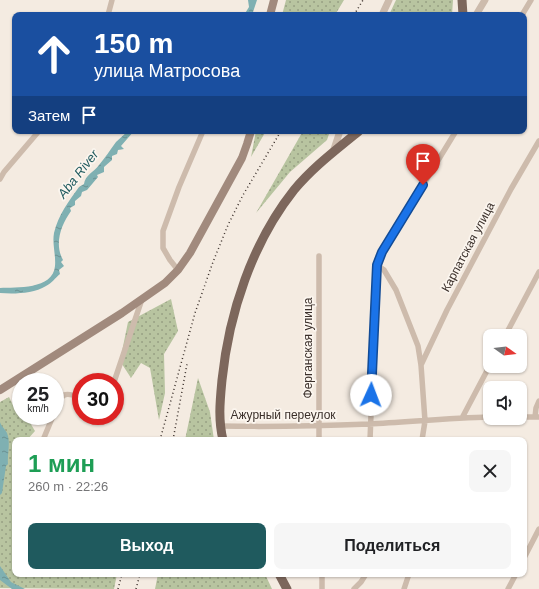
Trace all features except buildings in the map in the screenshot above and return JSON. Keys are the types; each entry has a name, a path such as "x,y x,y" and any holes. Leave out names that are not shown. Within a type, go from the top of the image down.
{"main road":[{"path":"271,12 274,0"},
{"path":"462,0 463,12"},
{"path":"1,390 142,299 166,282 178,270 190,253 242,158 250,134"},
{"path":"222,437 219,409 227,340 249,267 274,218 295,189 320,163 355,134"},
{"path":"281,577 287,589"}],"street":[{"path":"109,12 112,0"},
{"path":"383,12 389,0"},
{"path":"478,12 485,0"},
{"path":"524,12 531,0"},
{"path":"0,179 4,172 36,134"},
{"path":"178,270 170,260 164,248 163,231 179,187 202,134"},
{"path":"333,152 339,134"},
{"path":"370,437 377,265 382,252 454,134"},
{"name":"Карпатская улица","path":"421,365 447,310 511,189 539,141"},
{"name":"Ферганская улица","path":"319,256 319,437"},
{"name":"Карпатская улица","path":"377,265 384,270 396,290 418,346 421,365 425,421 422,437"},
{"path":"509,329 539,272"},
{"path":"117,373 142,299"},
{"path":"462,418 486,373"},
{"path":"537,417 536,408 539,401"},
{"name":"Ажурный переулок","path":"220,426 319,426 483,417"},
{"path":"44,437 49,425"},
{"path":"527,552 539,529"},
{"path":"322,577 322,589"},
{"path":"354,589 364,577"},
{"path":"404,589 409,577"},
{"path":"508,589 514,577"}],"green space":[{"path":"286,0 344,0 337,12 283,12"},
{"path":"396,0 453,0 452,12 390,12"},
{"path":"255,134 264,134 251,157"},
{"path":"301,134 329,134 327,140 290,172 256,213"},
{"path":"171,299 178,331 164,354 165,393 159,420 150,368 141,363 131,378 120,361 128,322"},
{"path":"198,378 210,412 214,437 186,437"},
{"path":"9,397 12,403 12,425 31,425 35,431 30,437 12,437 12,577 116,577 114,589 0,588 0,402"},
{"path":"157,577 266,577 272,589 155,589"}],"water":[{"path":"248,0 257,0 253,12 246,12 249,7"},
{"path":"125,134 131,134 121,146 124,149 118,150 117,154 112,156 112,160 104,167 104,172 97,175 98,177 87,190 82,192 81,196 75,201 75,205 70,208 71,211 64,222 59,241 60,254 63,260 61,262 64,266 59,270 60,274 48,285 35,291 0,293 0,288 33,286 48,279 53,274 55,266 53,241 54,233 61,214 79,187 84,184 88,176 103,160 116,142"},
{"path":"0,422 7,433 9,445 8,464 6,466 2,493 0,495"},
{"path":"0,566 11,582 25,589 12,589 0,580"}],"railway":[{"path":"356,12 363,0"},
{"path":"161,437 195,313 213,262 228,225 243,195 279,134"},
{"path":"174,437 187,364"},
{"path":"118,589 121,577"},
{"path":"136,589 139,577"}],"route":[{"path":"371,395 377,265 382,252 423,185"}],"water label":[{"name":"Aba River","path":"78,174"}]}
